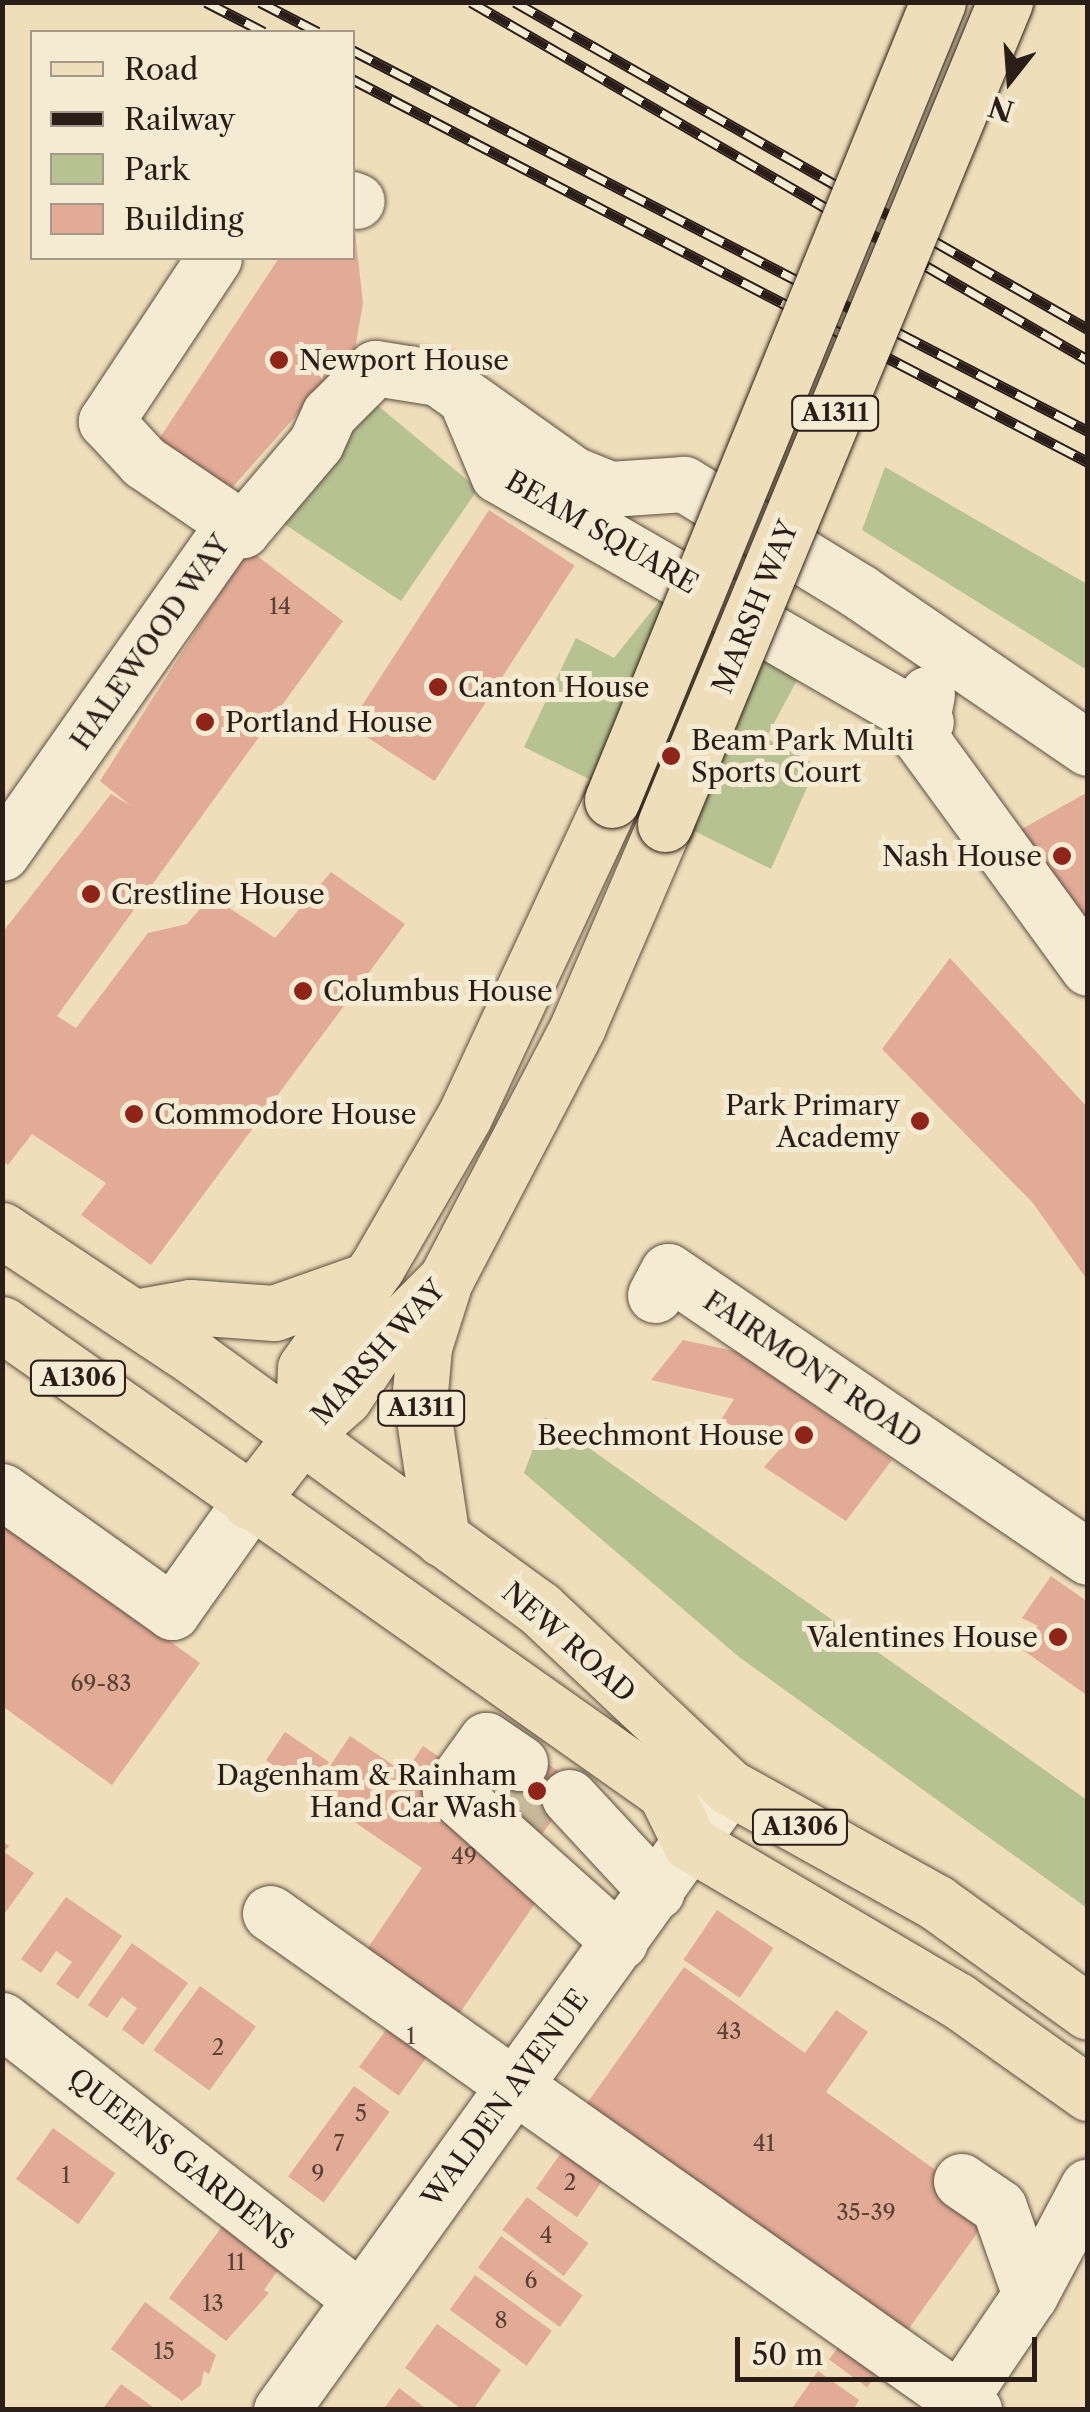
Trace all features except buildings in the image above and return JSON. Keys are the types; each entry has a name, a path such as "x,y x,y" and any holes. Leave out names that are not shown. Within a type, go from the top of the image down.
{"main road":[{"name":"MARSH WAY","path":"302,1435 305,1368 367,1280 464,1117 612,800 938,2"},
{"name":"MARSH WAY","path":"250,1502 302,1435 344,1398 378,1348 446,1279 578,1026 666,824 1005,2"},
{"name":"NEW ROAD","path":"2,1230 302,1435 539,1608 729,1787 937,1904 1088,2012"},
{"name":"A1311","path":"442,1539 420,1392 424,1347 446,1279"},
{"path":"134,1317 190,1307 274,1313 367,1280"},
{"name":"A1306","path":"2,1324 664,1792 690,1843 958,2000 1088,2092"}],"street":[{"path":"213,260 106,421 144,462 234,524"},
{"name":"HALEWOOD WAY","path":"2,853 234,524 242,530 316,443 329,414 375,368 438,378 468,404 573,474 610,489 684,484 1088,748"},
{"name":"BEAM SQUARE","path":"468,404 498,474 926,722"},
{"path":"919,637 926,722 919,736 1088,968"},
{"name":"FAIRMONT ROAD","path":"661,1283 949,1477 1088,1557"},
{"path":"2,1491 172,1612 250,1502"},
{"path":"498,1770 450,1790 639,1917"},
{"name":"WALDEN AVENUE","path":"281,2410 729,1787"},
{"path":"561,1809 639,1917"},
{"path":"270,1913 962,2406 1030,2295 1088,2186"},
{"name":"QUEENS GARDENS","path":"2,2020 360,2298"},
{"path":"961,2181 999,2207 1030,2295"}],"green space":[{"path":"364,394 478,489 401,601 272,516"},
{"path":"885,467 1087,584 1087,670 862,530"},
{"name":"Beam Park Multi Sports Court","path":"661,599 803,669 766,738 817,765 771,869 524,747 576,638 614,658"},
{"path":"545,1417 1087,1800 1087,1908 739,1657 524,1473"}],"tunnel":[{"path":"504,1786 553,1820"}],"railway":[{"path":"206,2 260,30"},
{"path":"260,2 314,30"},
{"path":"471,2 1088,360"},
{"path":"515,2 1088,329"},
{"path":"355,52 1088,431"},
{"path":"355,81 1088,462"}],"place":[{"name":"Newport House","path":"279,360"},
{"name":"Canton House","path":"438,687"},
{"name":"Portland House","path":"205,722"},
{"name":"Beam Park Multi Sports Court","path":"671,756"},
{"name":"Nash House","path":"1062,856"},
{"name":"Crestline House","path":"91,894"},
{"name":"Columbus House","path":"303,991"},
{"name":"Commodore House","path":"134,1114"},
{"name":"Park Primary Academy","path":"920,1121"},
{"name":"Beechmont House","path":"804,1435"},
{"name":"Valentines House","path":"1058,1637"},
{"name":"Dagenham & Rainham Hand Car Wash","path":"537,1791"}]}
